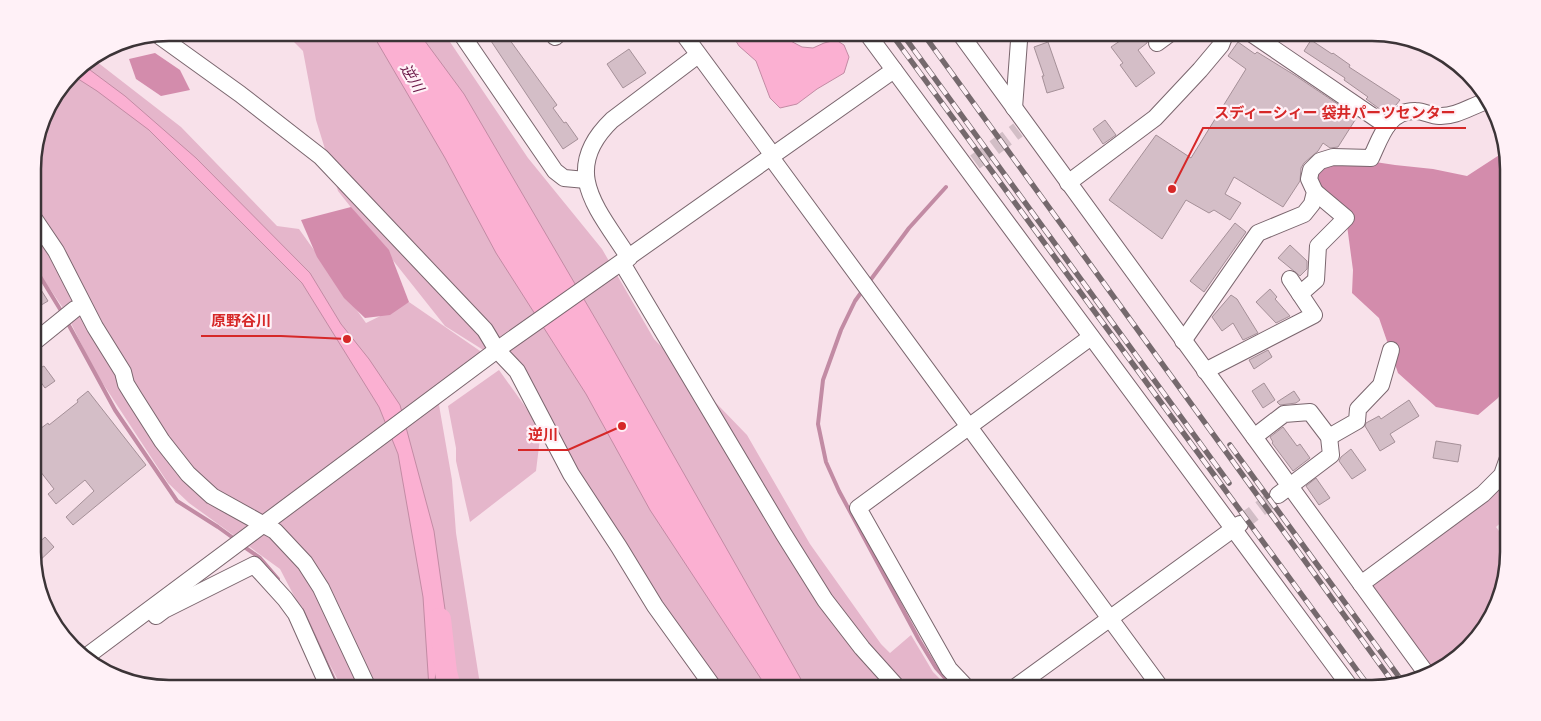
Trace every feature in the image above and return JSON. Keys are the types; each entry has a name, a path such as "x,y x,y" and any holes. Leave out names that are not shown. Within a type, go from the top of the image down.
{"street":[{"path":"873,41 971,165 1091,337 1237,526 1345,679"},
{"path":"966,41 1014,108 1022,128 1068,183 1254,437 1284,491 1361,584 1423,669"},
{"path":"1014,108 1018,41"},
{"path":"1068,183 1155,118 1222,41"},
{"path":"1262,41 1387,126"},
{"path":"168,42 240,94 321,157 485,330 496,351 516,371 572,474 655,606 708,680"},
{"path":"467,42 556,172 564,178 586,180"},
{"path":"689,42 1154,679"},
{"path":"698,55 601,130 591,145 586,162 586,180 591,198 622,262 783,533 825,600 862,648 890,679"},
{"path":"91,653 496,351 771,155 894,70"},
{"path":"1300,294 1316,280 1318,246 1346,218 1315,192 1309,179 1312,170 1320,161 1333,157 1371,158 1389,121 1400,114 1416,111 1438,116 1452,115 1481,103"},
{"path":"1184,341 1258,233 1304,214 1312,204 1315,192"},
{"path":"42,230 56,251 95,327 123,372 126,384 162,441 188,474 212,496 276,532 305,563 321,588 364,680"},
{"path":"56,251 57,265 74,309 102,351 123,372"},
{"path":"1206,371 1314,315 1290,279"},
{"path":"42,336 74,309"},
{"path":"959,679 949,669 858,508 1091,337"},
{"path":"1329,437 1357,420 1358,409 1380,385 1391,350"},
{"path":"1254,437 1284,414 1310,412 1329,437 1331,455 1284,491"},
{"path":"1361,584 1483,494 1500,477"},
{"path":"1026,679 1237,526"},
{"path":"149,610 154,618 164,610 254,565 296,614 325,680"}],"shaded area":[{"path":"294,42 450,42 528,158 602,249 654,339 747,435 810,544 881,644 890,653 911,635 933,672 940,679 697,680 678,653 596,521 517,371 445,326 338,191 316,120 303,51"},
{"path":"155,53 180,70 190,90 161,96 136,79 129,59"},
{"path":"98,63 181,127 277,226 299,229 366,323 409,302 483,353 439,405 452,480 456,533 480,680 338,680 280,569 189,503 168,483 94,370 65,311 42,277 42,152 51,120 58,105 79,79"},
{"path":"1499,155 1500,395 1478,415 1436,407 1398,373 1379,318 1352,293 1353,270 1346,218 1313,187 1316,165 1342,157 1433,169 1467,176"},
{"path":"351,207 389,250 409,302 390,315 365,318 344,298 317,257 301,220"},
{"path":"499,370 534,419 540,438 536,471 470,522 456,461 456,448 448,406"},
{"path":"1500,466 1500,523 1496,527 1500,532 1500,552 1497,577 1490,601 1483,616 1468,636 1443,658 1423,669 1364,582 1483,494"}],"water":[{"path":"792,41 802,47 813,48 824,43 838,41 844,45 849,57 844,73 817,89 797,104 780,108 770,98 756,61 736,42"},
{"path":"377,42 425,42 464,94 609,342 801,679 761,680 650,510 586,394 496,253 445,158"},
{"path":"89,69 125,96 196,158 310,273 341,324 369,359 400,405 434,531 451,652 457,680 444,680 446,648 438,652 435,680 428,680 423,597 398,454 379,407 302,283 149,130 79,79"}],"building":[{"path":"1119,41 1147,41 1138,50 1155,73 1136,87 1120,65 1123,63 1111,47"},
{"path":"1310,41 1313,41 1333,53 1350,65 1349,67 1400,100 1385,113 1366,99 1368,97 1344,80 1345,78 1304,51"},
{"path":"491,42 511,42 557,105 553,108 578,139 563,149"},
{"path":"1048,42 1064,88 1047,93 1042,76 1044,76 1034,47"},
{"path":"1238,42 1255,54 1257,52 1296,76 1357,117 1338,147 1330,148 1323,143 1318,151 1304,163 1301,168 1300,181 1283,207 1234,177 1225,194 1241,203 1230,220 1214,210 1209,213 1186,200 1162,239 1109,200 1156,135 1191,158 1246,69 1228,56"},
{"path":"629,49 646,73 623,88 607,64"},
{"path":"1105,120 1116,135 1103,144 1093,129"},
{"path":"1235,223 1246,232 1204,292 1190,281"},
{"path":"1290,245 1307,261 1307,269 1300,276 1278,258"},
{"path":"1270,289 1277,297 1275,299 1290,316 1276,323 1256,302"},
{"path":"42,291 48,301 42,305"},
{"path":"1231,295 1237,299 1258,333 1243,340 1233,323 1222,331 1212,317"},
{"path":"1268,350 1272,357 1254,369 1249,360"},
{"path":"41,366 44,366 55,381 45,388 41,383"},
{"path":"1264,383 1275,400 1263,408 1252,391"},
{"path":"88,391 146,465 73,525 66,517 94,491 85,480 56,504 48,494 54,489 41,473 41,428 48,423 49,425 78,402 77,400"},
{"path":"1294,391 1300,400 1296,403 1280,405 1277,402"},
{"path":"1409,400 1419,416 1390,434 1395,442 1380,451 1365,426 1366,423 1379,416 1381,419"},
{"path":"1283,427 1297,446 1300,444 1310,458 1293,471 1272,443 1270,437"},
{"path":"1436,441 1461,445 1458,462 1433,458"},
{"path":"1351,449 1366,470 1352,479 1339,461"},
{"path":"1316,478 1330,498 1319,505 1306,486"},
{"path":"45,537 54,547 41,559 41,552 41,541"}],"waterway":[{"path":"869,282 909,228 946,187"},
{"path":"42,279 63,314"},
{"path":"863,290 855,301 841,330 823,380 818,424 826,462 839,491 919,640 936,668 946,679"},
{"path":"66,320 115,410 177,501 236,540"},
{"path":"243,546 260,558 278,579"},
{"path":"302,610 334,680"},
{"path":"440,619 448,680"}],"tunnel":[{"path":"975,162 1018,130"},
{"path":"1241,523 1278,495"}],"railway":[{"path":"897,41 1363,679"},
{"path":"908,41 1229,483"},
{"path":"929,41 1390,678"},
{"path":"1230,445 1399,677"}],"place":[{"name":"スディーシィー 袋井パーツセンター","path":"1172,189"},
{"name":"原野谷川","path":"347,339"},
{"name":"逆川","path":"622,426"}]}
